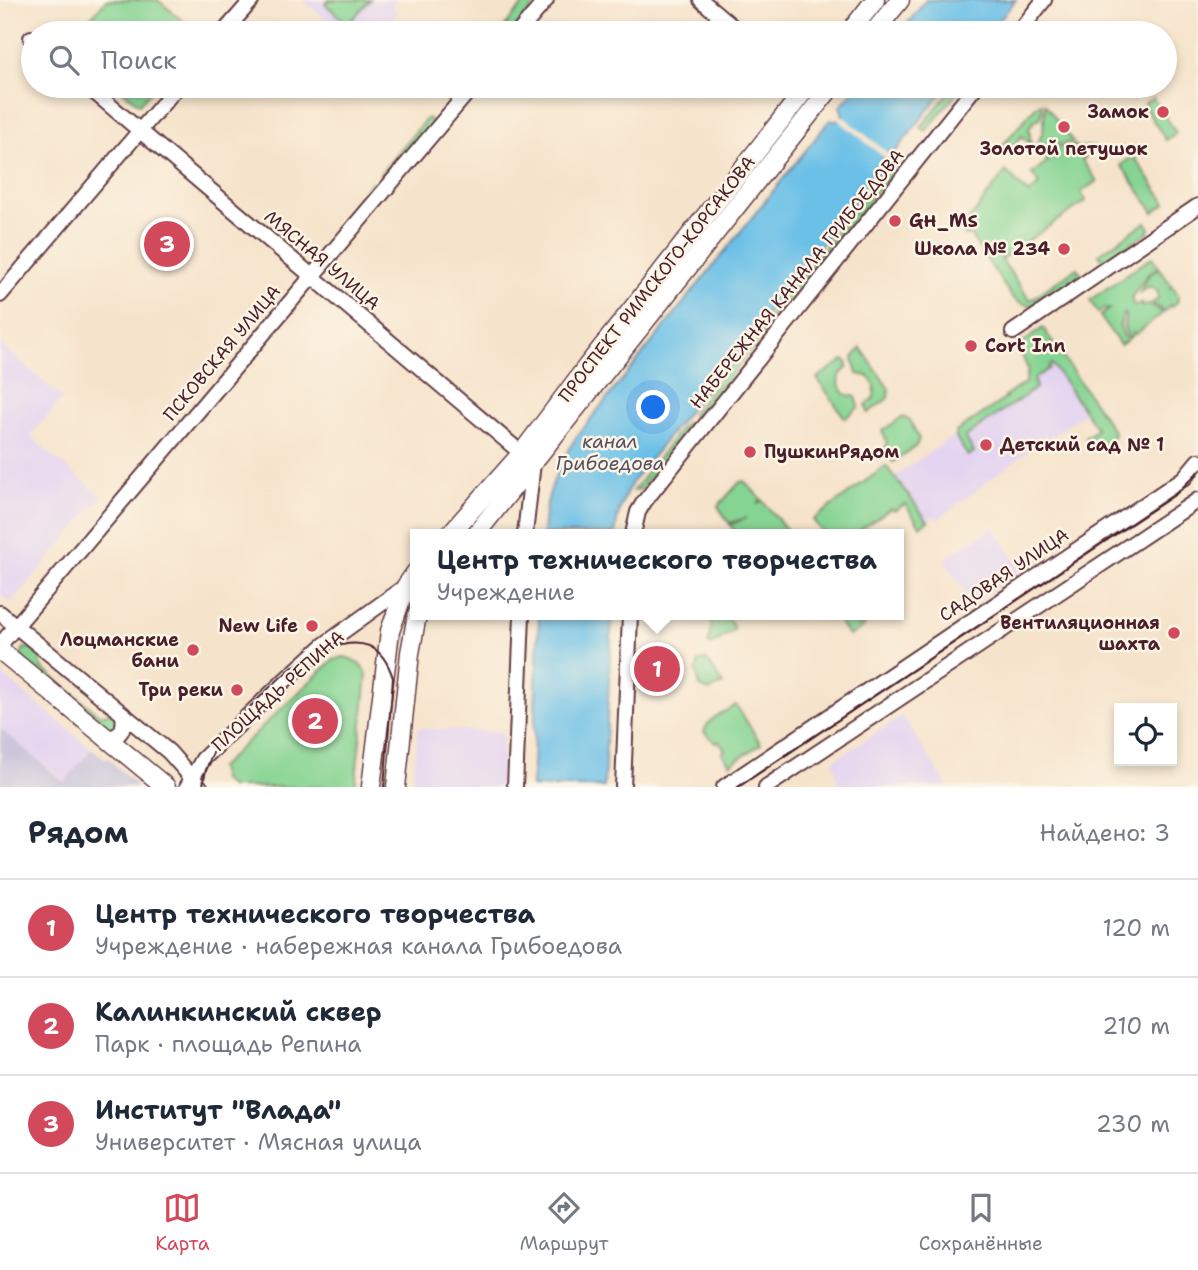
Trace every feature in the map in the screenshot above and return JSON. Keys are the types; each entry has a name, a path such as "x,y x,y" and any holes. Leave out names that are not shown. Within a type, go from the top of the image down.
{"main road":[{"path":"858,21 875,0"},
{"path":"883,21 900,0"},
{"name":"ПРОСПЕКТ РИМСКОГО-КОРСАКОВА","path":"479,529 587,365 796,98"},
{"name":"ПРОСПЕКТ РИМСКОГО-КОРСАКОВА","path":"455,529 527,458 822,98"},
{"name":"ПЛОЩАДЬ РЕПИНА","path":"371,787 390,631 410,588"},
{"path":"396,787 416,620"},
{"path":"0,650 166,787"}],"street":[{"path":"234,21 252,0"},
{"path":"528,21 546,0"},
{"path":"701,0 726,21"},
{"path":"1027,21 1044,0"},
{"name":"МЯСНАЯ УЛИЦА","path":"101,98 527,458"},
{"path":"0,295 168,98"},
{"name":"ПСКОВСКАЯ УЛИЦА","path":"0,645 463,98"},
{"path":"817,98 820,101"},
{"name":"НАБЕРЕЖНАЯ КАНАЛА ГРИБОЕДОВА","path":"634,529 638,512 644,502 966,98"},
{"path":"1013,332 1198,206"},
{"path":"525,529 527,458"},
{"name":"САДОВАЯ УЛИЦА","path":"723,787 1184,478 1198,461"},
{"path":"766,787 1198,500"},
{"name":"ПЛОЩАДЬ РЕПИНА","path":"193,784 203,759 284,681 324,645 410,585"},
{"path":"0,612 169,752 193,784"},
{"path":"515,787 522,620"},
{"path":"623,787 630,620"},
{"path":"107,737 113,738 124,728 123,715"}],"shaded area":[{"path":"302,0 397,0 391,6 398,12 390,21 328,21"},
{"path":"0,344 63,398 30,436 102,497 11,603 0,594"},
{"name":"Детский сад № 1","path":"1052,364 1086,412 1048,439 1045,435 1031,446 1032,448 937,520 934,516 920,526 889,480 1011,397 1010,395"},
{"path":"993,527 1022,570 973,603 944,559"},
{"path":"0,673 92,749 65,782 0,728"},
{"path":"902,716 948,787 839,787 833,761"},
{"path":"0,728 64,782 92,749 108,758 138,787 0,787"},
{"path":"418,728 503,732 501,787 412,787"}],"green space":[{"path":"106,0 158,0 183,21 88,21"},
{"path":"329,0 370,0 351,21 345,21 325,4"},
{"path":"527,0 539,0 521,21 509,21"},
{"path":"132,98 145,98 139,104"},
{"path":"944,98 952,98 926,131 921,127"},
{"path":"1153,98 1176,133 1166,140 1145,108 1145,103"},
{"path":"1042,103 1041,117 1033,122 1029,129 1031,145 1022,136 1008,151 1002,146 1037,105"},
{"path":"1045,104 1073,142 1057,145 1040,153 1035,149 1043,132"},
{"path":"427,118 434,123 387,180 380,174"},
{"path":"1075,145 1078,148 1092,146 1097,149 1082,160 1097,181 1081,192 1086,201 1001,259 1029,299 1077,268 1081,274 1039,303 1021,303 1012,297 971,236 964,235 963,228 1006,171 1028,194 1040,184 1032,174 1048,161 1043,156 1058,148"},
{"path":"1132,157 1166,203 1154,212 1121,165"},
{"path":"889,167 894,171 697,418 692,414"},
{"path":"372,182 380,188 349,224 342,219"},
{"path":"1146,222 1150,228 1148,233 1103,260 1099,254"},
{"path":"1152,257 1158,266 1148,274 1131,298 1134,306 1143,303 1143,307 1149,304 1163,313 1136,334 1132,333 1128,339 1124,326 1126,314 1123,314 1120,326 1126,341 1120,345 1100,316 1109,309 1098,313 1090,300"},
{"path":"1159,268 1172,286 1170,288 1174,288 1179,297 1165,312 1152,303 1158,299 1158,292 1152,287 1140,292 1149,275"},
{"path":"1043,328 1114,432 1113,437 1094,450 1085,438 1097,429 1052,364 1034,379 1036,388 965,437 974,452 968,456 956,438 956,432 1025,383 1028,369 1018,346"},
{"path":"861,348 889,389 888,398 868,413 866,405 874,398 875,386 868,376 857,374 853,358"},
{"path":"844,360 848,367 840,375 839,385 845,394 856,397 859,407 845,418 817,378"},
{"path":"902,417 910,420 919,439 916,446 893,462 885,449 887,442 882,431"},
{"path":"685,423 690,428 641,489 633,491"},
{"path":"886,466 928,521 920,526 905,504 896,510 890,509 861,529 820,529 813,520"},
{"path":"744,481 761,499 757,505 762,500 786,529 733,529 730,525 746,518 729,523 718,506"},
{"path":"712,620 729,620 733,631 711,645 708,644"},
{"path":"838,620 853,620 858,627 862,624 864,627 849,636"},
{"path":"24,648 33,649 41,655 41,667 99,715 111,713 116,718 116,726 110,731 20,657"},
{"path":"344,657 358,663 367,675 355,787 230,787 222,780 219,768 333,660"},
{"path":"707,660 723,684 709,691 700,687 696,671 699,661"},
{"path":"736,705 761,744 730,764 722,753 725,750 719,741 716,743 704,732 713,719"}],"water":[{"path":"926,0 1016,0 999,21 909,21"},
{"name":"канал Грибоедова","path":"848,98 938,98 895,152 888,152 883,158 885,164 633,481 621,506 616,529 543,529 553,483 577,436 830,120 837,121 843,114 840,107"},
{"path":"539,620 612,620 604,787 532,787"}],"pier":[{"path":"840,114 889,154 885,158 836,118"}],"tram line":[{"path":"738,787 1176,494 1198,472"},
{"path":"203,787 213,752 239,717 301,661 327,649 350,644 369,646 376,650 383,657 393,678 384,787"}],"place":[{"name":"Замок","path":"1163,112"},
{"name":"Золотой петушок","path":"1064,127"},
{"name":"GH_MS","path":"895,221"},
{"name":"Институт \"Влада\"","path":"167,244"},
{"name":"Школа № 234","path":"1064,249"},
{"name":"Cort Inn","path":"971,346"},
{"name":"Детский сад № 1","path":"986,445"},
{"name":"ПушкинРядом","path":"750,452"},
{"name":"New Life","path":"312,626"},
{"name":"Вентиляционная шахта","path":"1174,633"},
{"name":"Лоцманские бани","path":"193,650"},
{"name":"Центр технического творчества","path":"657,669"},
{"name":"Три реки","path":"237,690"},
{"name":"Калинкинский сквер","path":"315,721"}]}
